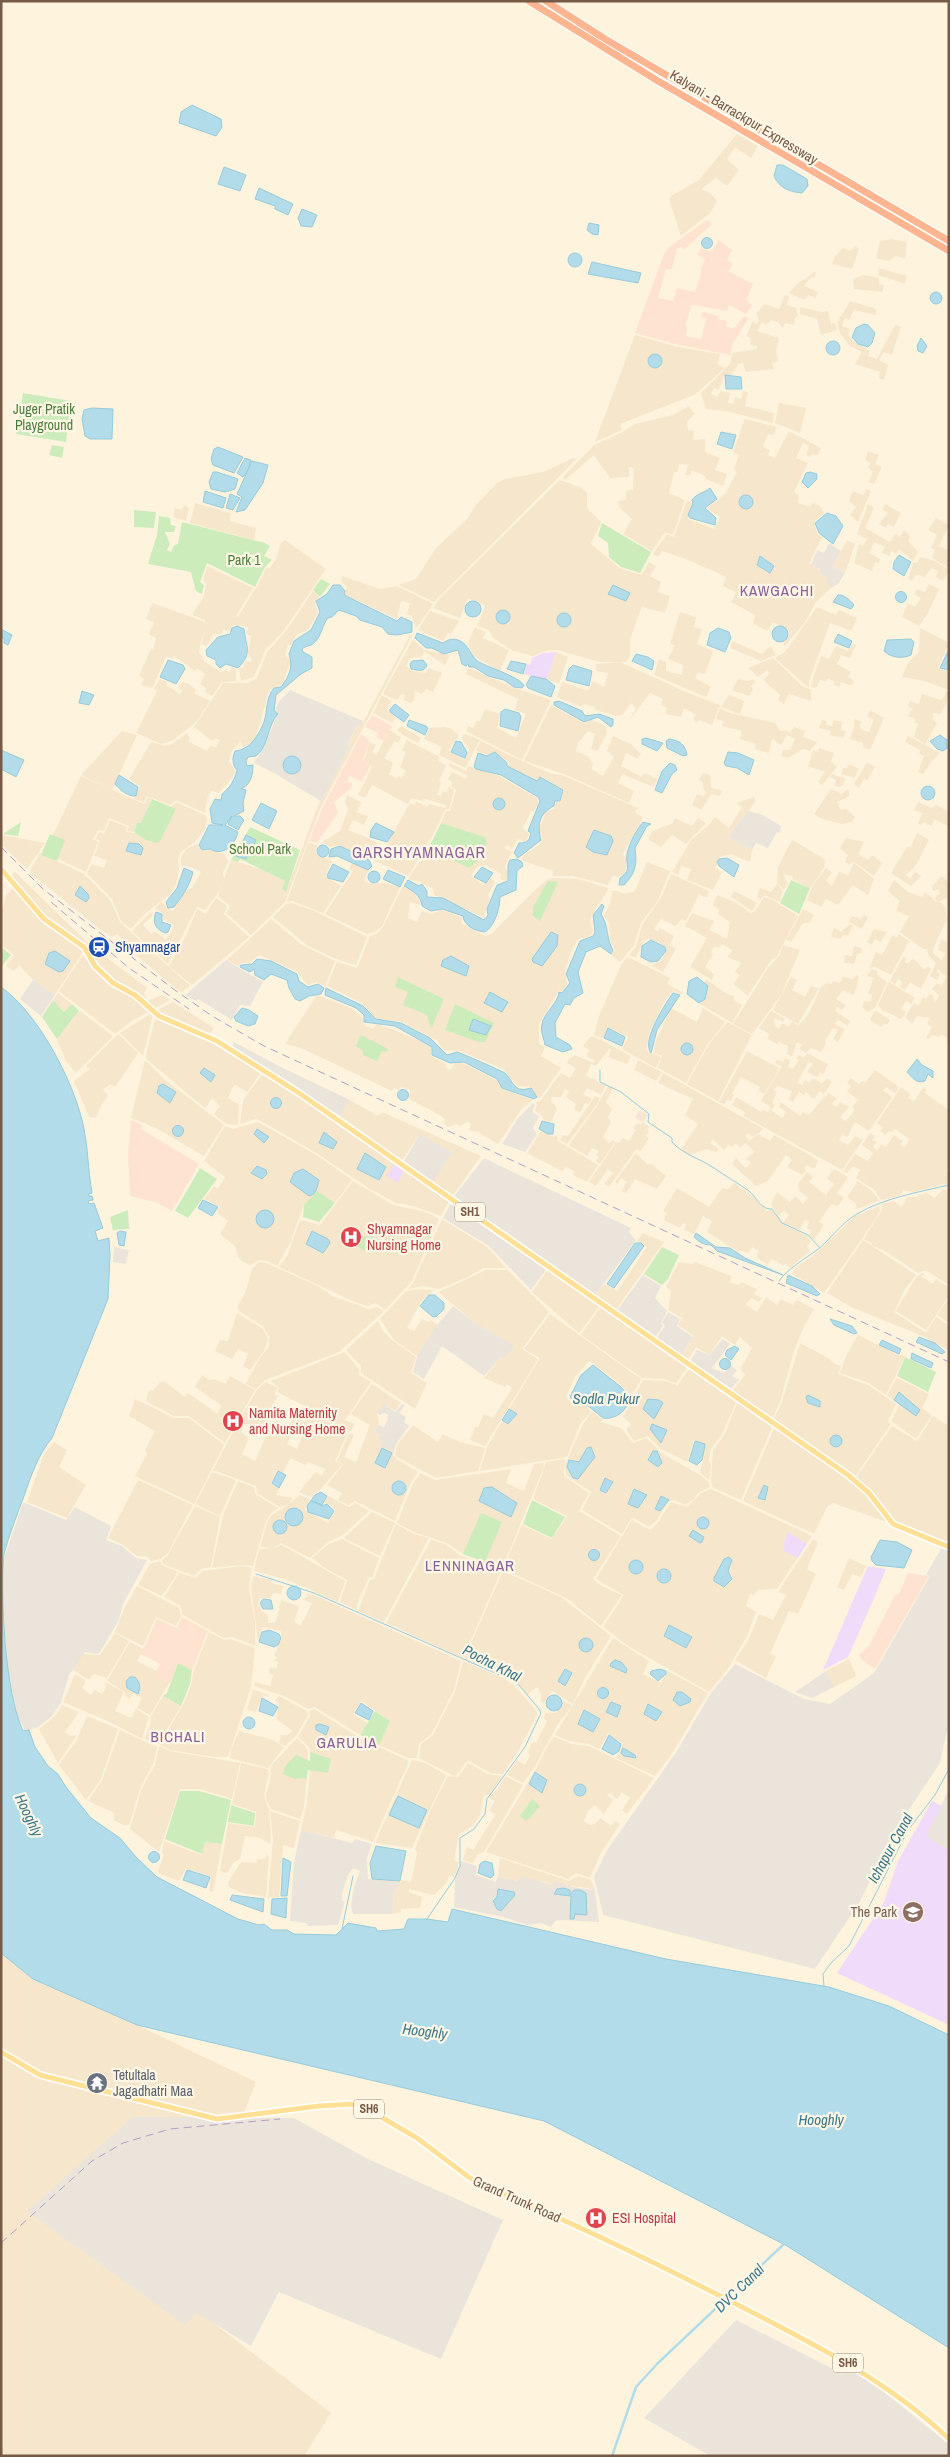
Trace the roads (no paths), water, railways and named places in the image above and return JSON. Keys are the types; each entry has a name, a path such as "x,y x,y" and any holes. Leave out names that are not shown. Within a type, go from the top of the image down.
{"highway":[{"name":"Kalyani - Barrackpur Expressway","path":"529,1 745,132 949,251"},
{"name":"Kalyani - Barrackpur Expressway","path":"546,1 605,39 949,241"}],"main road":[{"name":"SH1","path":"1,869 44,919 84,946 101,972 113,983 135,995 155,1013 217,1041 299,1093 842,1471 869,1493 894,1524 949,1547"},
{"name":"Grand Trunk Road","path":"1,2052 40,2075 217,2119 319,2106 353,2104 364,2106 435,2151 470,2178 486,2187 628,2249 849,2363 887,2388 949,2439"}],"water":[{"path":"192,105 221,119 222,127 216,136 179,123 181,112"},
{"path":"777,165 783,165 807,179 808,186 802,193 793,192 779,184 774,176"},
{"path":"224,167 246,175 240,191 218,184"},
{"path":"259,188 293,204 288,215 275,209 275,206 255,199"},
{"path":"302,209 317,215 312,227 301,226 298,218"},
{"path":"589,223 599,225 598,235 592,234 587,230"},
{"path":"707,237 713,243 707,249 701,243"},
{"path":"575,253 580,255 582,260 580,265 575,267 570,265 568,260 570,255"},
{"path":"592,262 641,273 638,283 588,274"},
{"path":"938,292 941,293 941,303 934,304 931,303 930,296 931,293"},
{"path":"864,324 868,325 875,333 872,343 868,347 858,344 852,337 856,328"},
{"path":"921,338 927,346 923,353 918,351 917,346"},
{"path":"833,341 838,343 840,348 838,353 833,355 828,353 826,348 828,343"},
{"path":"655,354 660,356 662,361 660,366 655,368 650,366 648,361 650,356"},
{"path":"725,375 741,377 742,389 726,389"},
{"path":"92,408 113,409 112,439 90,439 85,436 82,419 84,410"},
{"path":"721,432 736,435 732,449 717,444"},
{"path":"218,447 243,457 234,473 213,465 211,459 214,449"},
{"path":"245,458 251,460 248,470 243,477 237,473"},
{"path":"252,461 268,465 263,483 245,510 236,512 242,497 237,494"},
{"path":"213,472 238,479 235,489 225,492 211,489 209,482"},
{"path":"806,473 817,474 817,479 808,488 802,482"},
{"path":"710,488 717,499 705,508 716,518 715,525 690,518 688,515 693,503 692,500"},
{"path":"205,491 226,498 223,508 203,502"},
{"path":"230,494 240,498 233,510 226,508"},
{"path":"746,495 751,497 753,502 751,507 746,509 741,507 739,502 741,497"},
{"path":"827,513 836,516 843,526 833,544 819,533 815,523"},
{"path":"899,555 911,562 904,576 893,569 894,562"},
{"path":"760,556 774,566 770,573 757,565"},
{"path":"333,585 340,585 345,591 344,594 346,596 397,621 401,617 412,622 412,632 397,635 388,634 382,627 360,620 356,616 339,610 332,617 328,618 321,633 312,645 302,649 303,652 312,657 312,668 301,674 276,695 274,711 278,714 274,719 266,742 256,756 248,757 246,761 247,766 253,765 252,775 247,785 241,789 246,790 243,803 244,811 234,816 240,816 244,820 238,830 228,824 232,816 225,825 238,832 234,841 224,851 202,850 199,845 209,825 223,825 212,823 210,809 215,799 221,800 222,794 235,777 237,770 234,766 233,756 235,751 249,745 259,731 264,722 271,692 274,688 281,687 289,675 291,663 289,654 294,641 311,630 320,612 316,601 327,594"},
{"path":"613,585 630,593 626,601 608,594"},
{"path":"901,591 907,597 901,603 895,597"},
{"path":"838,595 845,596 851,601 854,605 851,609 833,602"},
{"path":"470,601 476,601 481,606 479,615 470,617 465,612 465,606"},
{"path":"503,610 508,612 510,617 508,622 503,624 498,622 496,617 498,612"},
{"path":"561,613 567,613 571,620 567,627 561,627 557,623 557,617"},
{"path":"237,626 244,629 247,650 246,658 238,668 226,664 220,668 216,664 216,660 207,656 206,650 218,637 230,634 232,628"},
{"path":"780,626 788,634 780,642 772,634"},
{"path":"718,628 729,632 731,638 725,652 707,645 710,633"},
{"path":"1,629 12,635 8,645 4,643 4,638 1,638"},
{"path":"417,633 443,643 451,639 458,640 468,647 476,660 510,675 524,685 522,688 514,687 504,680 488,676 474,667 469,667 468,664 466,666 462,664 458,650 444,654 432,648 426,648 415,638"},
{"path":"838,634 852,641 849,648 834,642"},
{"path":"911,639 914,642 911,655 897,657 884,651 887,640"},
{"path":"949,652 949,670 940,668"},
{"path":"636,654 648,657 654,661 652,670 632,661"},
{"path":"168,660 183,665 185,669 176,684 160,677"},
{"path":"423,660 427,665 424,669 411,669 410,664 412,661"},
{"path":"511,661 526,664 523,674 507,669"},
{"path":"573,665 592,671 589,686 566,680 569,669"},
{"path":"531,676 546,679 555,686 551,697 528,688 526,685"},
{"path":"82,691 94,695 89,705 79,703"},
{"path":"559,701 582,711 585,716 599,714 613,719 613,725 611,727 598,717 584,722 554,705 554,702"},
{"path":"395,704 409,715 404,722 390,712 390,709"},
{"path":"505,709 519,713 521,717 518,731 500,726 501,712"},
{"path":"409,720 426,726 428,728 425,735 407,726"},
{"path":"940,735 947,740 947,748 943,751 937,749 930,741"},
{"path":"646,738 663,743 657,751 642,744 642,739"},
{"path":"669,739 681,744 685,748 687,755 683,756 667,748 666,741"},
{"path":"456,741 461,742 467,752 465,758 451,752"},
{"path":"1,750 24,760 16,777 1,769"},
{"path":"495,752 507,763 507,766 537,781 540,777 563,790 560,801 555,801 554,806 545,812 540,820 541,840 518,858 514,853 519,843 526,842 529,838 531,833 528,831 540,801 538,797 501,775 474,767 478,753 487,756"},
{"path":"728,752 738,753 754,760 749,775 737,768 726,766 724,763"},
{"path":"292,756 298,759 301,765 298,771 292,774 286,771 283,765 286,759"},
{"path":"670,763 675,765 677,770 672,774 662,793 655,790 662,771"},
{"path":"119,775 138,787 136,796 127,794 115,784"},
{"path":"928,786 933,788 935,793 933,798 928,800 923,798 921,793 923,788"},
{"path":"501,798 504,799 504,809 497,810 494,809 493,802 494,799"},
{"path":"261,803 277,811 269,829 252,820"},
{"path":"643,822 651,824 647,826 635,848 636,864 633,872 624,885 619,885 620,878 626,872 628,866 627,854 630,845"},
{"path":"376,823 394,832 387,842 370,837 371,830"},
{"path":"594,830 611,836 613,841 607,855 593,852 586,847"},
{"path":"246,835 256,840 246,859 236,856"},
{"path":"129,843 139,844 143,848 141,855 126,851"},
{"path":"321,845 325,845 329,851 325,857 321,857 317,853 317,849"},
{"path":"340,846 369,860 372,866 368,870 337,856 329,857 331,849"},
{"path":"727,858 739,865 734,877 719,866 717,862 719,859"},
{"path":"517,859 522,862 523,866 517,871 516,890 500,897 492,926 485,932 465,923 463,916 442,909 431,911 422,906 418,897 404,886 408,880 419,886 422,884 427,891 427,897 443,898 484,920 488,915 487,909 497,885 508,881 508,865 510,860"},
{"path":"333,864 349,872 343,882 328,878 327,875"},
{"path":"482,867 493,873 486,883 474,877"},
{"path":"184,868 193,872 190,882 174,907 168,908 166,902 177,888"},
{"path":"388,870 405,877 400,887 383,879"},
{"path":"374,871 380,877 374,883 368,877"},
{"path":"80,886 88,894 89,898 86,902 75,895"},
{"path":"602,904 604,906 601,914 613,950 611,954 600,946 586,952 578,972 583,993 574,998 570,1005 565,1004 555,1023 556,1037 570,1045 572,1049 563,1052 545,1045 542,1032 543,1020 559,992 562,993 570,983 566,974 580,941 593,936 595,932 593,915"},
{"path":"156,912 162,914 162,922 171,925 168,932 165,933 155,925"},
{"path":"551,932 558,935 557,946 542,966 533,962 532,959"},
{"path":"651,940 665,947 666,951 658,961 651,962 641,957 642,946"},
{"path":"55,951 70,961 63,971 59,972 45,964 49,953"},
{"path":"451,956 469,966 466,976 441,966 443,960"},
{"path":"257,959 271,961 297,974 299,981 308,987 318,984 324,988 321,994 309,996 300,1001 295,999 287,980 271,974 264,980 255,975 254,969 250,972 240,967 241,965 252,964"},
{"path":"697,977 708,986 705,999 699,1003 687,994 689,981"},
{"name":"Hooghly","path":"1,987 15,999 41,1030 71,1088 83,1124 86,1141 92,1193 88,1194 92,1196 93,1200 88,1201 89,1204 94,1203 103,1228 95,1231 98,1241 109,1238 110,1255 108,1299 52,1438 32,1473 4,1554 5,1644 12,1693 23,1731 29,1730 35,1747 48,1766 58,1774 91,1818 120,1838 157,1877 238,1919 259,1925 264,1924 272,1930 287,1930 294,1934 336,1935 348,1923 376,1928 377,1931 404,1929 408,1919 448,1922 452,1909 666,1959 829,1987 889,2006 949,2035 949,2348 787,2246 544,2121 137,2025 33,1979 1,1953"},
{"path":"326,988 363,1006 376,1019 401,1023 430,1038 447,1055 457,1052 503,1072 516,1087 519,1089 531,1088 537,1097 534,1099 502,1088 497,1079 464,1062 450,1063 432,1055 432,1047 395,1026 364,1022 364,1015 356,1008 325,995"},
{"path":"490,992 508,1002 502,1012 484,1003"},
{"path":"673,993 680,995 657,1030 651,1053 649,1040 651,1032"},
{"path":"242,1008 258,1016 255,1024 248,1026 236,1021 234,1017"},
{"path":"473,1019 491,1026 486,1035 469,1030"},
{"path":"608,1028 625,1037 622,1046 604,1038"},
{"path":"687,1043 693,1049 687,1055 681,1049"},
{"path":"917,1059 922,1065 933,1071 933,1078 928,1074 925,1081 919,1082 907,1072"},
{"path":"204,1068 215,1075 211,1082 200,1073"},
{"path":"163,1084 176,1092 170,1103 157,1093 159,1086"},
{"path":"403,1089 409,1095 403,1101 397,1095"},
{"path":"276,1097 282,1103 276,1109 270,1103"},
{"path":"542,1121 554,1124 553,1134 548,1134 539,1129"},
{"path":"178,1125 184,1131 178,1137 172,1131"},
{"path":"257,1129 269,1137 264,1143 254,1134"},
{"path":"324,1132 337,1142 333,1149 319,1143"},
{"path":"365,1153 386,1167 379,1180 357,1169"},
{"path":"257,1166 266,1170 267,1174 262,1179 251,1173"},
{"path":"303,1169 319,1180 315,1192 309,1196 290,1182 294,1173"},
{"path":"203,1200 218,1207 212,1216 198,1208"},
{"path":"265,1210 271,1213 274,1219 271,1225 265,1228 259,1225 256,1219 259,1213"},
{"path":"120,1231 126,1232 124,1246 119,1245 117,1233"},
{"path":"312,1231 328,1239 330,1243 323,1253 306,1244"},
{"path":"696,1233 716,1247 730,1248 745,1258 783,1275 717,1251 711,1245 704,1244 696,1239 694,1237"},
{"path":"635,1243 641,1243 644,1246 614,1288 607,1284"},
{"path":"788,1275 812,1286 820,1294 817,1296 786,1283"},
{"path":"429,1295 435,1295 444,1303 444,1309 437,1316 433,1317 420,1306"},
{"path":"830,1319 852,1326 857,1333 854,1334 834,1325"},
{"path":"919,1337 935,1343 945,1352 942,1354 916,1342"},
{"path":"882,1340 901,1349 899,1354 879,1345"},
{"path":"735,1346 739,1349 731,1360 725,1355 727,1350"},
{"path":"912,1353 933,1363 931,1368 911,1359"},
{"path":"725,1358 731,1364 725,1370 719,1364"},
{"name":"Sodla Pukur","path":"593,1365 620,1386 630,1397 627,1406 617,1416 603,1418 587,1405 574,1402 570,1397 581,1375"},
{"path":"899,1392 920,1410 916,1416 894,1400"},
{"path":"808,1395 820,1401 820,1407 808,1403 806,1397"},
{"path":"648,1399 659,1400 663,1403 654,1419 643,1409"},
{"path":"509,1409 517,1414 508,1424 502,1420"},
{"path":"652,1424 667,1430 661,1443 650,1429"},
{"path":"834,1435 838,1435 842,1441 838,1447 834,1447 830,1443 830,1439"},
{"path":"695,1441 705,1444 702,1460 697,1465 689,1461"},
{"path":"591,1447 595,1457 578,1479 573,1478 567,1467 569,1460 579,1462 587,1448"},
{"path":"382,1448 392,1453 385,1468 375,1463"},
{"path":"653,1451 657,1451 662,1463 658,1467 648,1460"},
{"path":"278,1471 286,1475 279,1488 272,1483"},
{"path":"605,1478 613,1482 606,1493 600,1490"},
{"path":"396,1481 402,1481 406,1488 402,1495 396,1495 392,1491 392,1485"},
{"path":"764,1485 768,1487 765,1500 758,1498"},
{"path":"492,1487 517,1503 511,1517 479,1501 484,1488"},
{"path":"634,1489 647,1495 638,1508 628,1504"},
{"path":"321,1492 327,1496 322,1505 312,1501 322,1506 327,1504 334,1511 329,1519 308,1512 307,1506 315,1495"},
{"path":"661,1496 669,1500 660,1511 655,1509"},
{"path":"294,1508 300,1511 303,1517 300,1523 294,1526 288,1523 285,1517 288,1511"},
{"path":"703,1517 709,1523 703,1529 697,1523"},
{"path":"277,1520 283,1520 287,1527 283,1534 277,1534 273,1530 273,1524"},
{"path":"693,1530 704,1537 702,1542 700,1543 689,1536"},
{"path":"880,1540 897,1542 912,1550 904,1568 876,1565 872,1561 871,1557"},
{"path":"594,1549 600,1555 594,1561 588,1555"},
{"path":"729,1557 732,1560 728,1571 732,1579 724,1587 714,1581 714,1578 724,1559"},
{"path":"633,1560 639,1560 643,1567 639,1574 633,1574 629,1570 629,1564"},
{"path":"661,1569 667,1569 671,1576 667,1583 661,1583 657,1579 657,1573"},
{"path":"294,1586 299,1588 301,1593 299,1598 294,1600 289,1598 287,1593 289,1588"},
{"path":"263,1599 271,1600 273,1609 263,1609 260,1603"},
{"path":"669,1625 692,1637 686,1648 664,1636"},
{"path":"269,1630 279,1634 281,1638 278,1645 274,1647 259,1642 262,1632"},
{"path":"583,1638 589,1638 593,1645 589,1652 583,1652 579,1648 579,1642"},
{"path":"615,1660 621,1662 627,1669 626,1673 610,1666"},
{"path":"565,1669 572,1673 565,1686 558,1681"},
{"path":"660,1669 666,1671 666,1674 658,1681 650,1674 651,1671"},
{"path":"130,1677 135,1677 139,1683 138,1694 127,1688 126,1681"},
{"path":"603,1687 609,1693 603,1699 597,1693"},
{"path":"677,1692 682,1692 691,1699 690,1702 680,1706 673,1700"},
{"path":"554,1695 562,1703 554,1711 546,1703"},
{"path":"262,1698 278,1707 273,1716 259,1711"},
{"path":"611,1702 621,1706 617,1717 606,1712"},
{"path":"361,1703 373,1711 369,1720 355,1713"},
{"path":"648,1704 662,1712 656,1721 644,1714"},
{"path":"584,1710 600,1719 593,1732 578,1724"},
{"path":"249,1717 255,1723 249,1729 243,1723"},
{"path":"320,1724 329,1727 326,1735 316,1730 316,1725"},
{"path":"609,1735 621,1744 619,1751 613,1755 602,1749"},
{"path":"623,1748 635,1755 636,1758 624,1756 621,1753"},
{"path":"535,1772 547,1780 542,1793 529,1784"},
{"path":"578,1784 582,1784 586,1790 582,1796 578,1796 574,1792 574,1788"},
{"path":"398,1796 427,1810 419,1828 389,1815"},
{"path":"376,1846 406,1851 400,1881 372,1879 370,1863"},
{"path":"152,1852 156,1852 159,1857 158,1861 152,1862 149,1859 149,1855"},
{"path":"283,1858 291,1862 287,1896 281,1896"},
{"path":"484,1861 492,1863 494,1875 491,1878 478,1873 480,1864"},
{"path":"187,1870 210,1877 206,1888 183,1880"},
{"path":"498,1889 514,1892 515,1895 501,1911 497,1909 493,1901 497,1897"},
{"path":"557,1889 570,1890 570,1895 574,1890 586,1893 587,1915 575,1914 574,1919 570,1919 571,1896 554,1894"},
{"path":"232,1895 264,1899 263,1912 230,1900"},
{"path":"287,1898 286,1918 271,1914 272,1899"}],"waterway":[{"path":"600,1070 600,1082 621,1092 649,1114 648,1122 672,1138 672,1142 749,1191 762,1205 772,1209 782,1223 808,1235 820,1248"},
{"path":"779,1281 791,1268 817,1250 846,1222 867,1208 914,1193 949,1185"},
{"name":"Pocha Khal","path":"256,1574 314,1593 504,1677 519,1685 541,1713 525,1747 487,1799 485,1814 474,1829 460,1838 460,1866 455,1878 427,1919"},
{"name":"Ichapur Canal","path":"824,1986 823,1974 831,1963 849,1946 908,1830 935,1795 949,1769"},
{"path":"342,1929 353,1876"},
{"name":"DVC Canal","path":"612,2456 636,2387 657,2364 786,2242"}],"railway":[{"path":"1,847 43,889 172,988 212,1016 264,1046 949,1362"},
{"path":"51,902 129,968 189,1009"},
{"path":"1,2243 92,2161 123,2143 170,2129 280,2119"}],"place":[{"name":"Shyamnagar","path":"99,947"},
{"name":"Shyamnagar Nursing Home","path":"351,1237"},
{"name":"Namita Maternity and Nursing Home","path":"233,1421"},
{"name":"The Park","path":"913,1912"},
{"name":"Tetultala Jagadhatri Maa","path":"97,2083"},
{"name":"ESI Hospital","path":"596,2218"}],"district":[{"name":"KAWGACHI","path":"777,590"},
{"name":"GARSHYAMNAGAR","path":"419,852"},
{"name":"LENNINAGAR","path":"470,1565"},
{"name":"BICHALI","path":"178,1736"},
{"name":"GARULIA","path":"347,1742"}],"park label":[{"name":"Juger Pratik Playground","path":"44,418"},
{"name":"Park 1","path":"244,560"},
{"name":"School Park","path":"260,849"}]}
